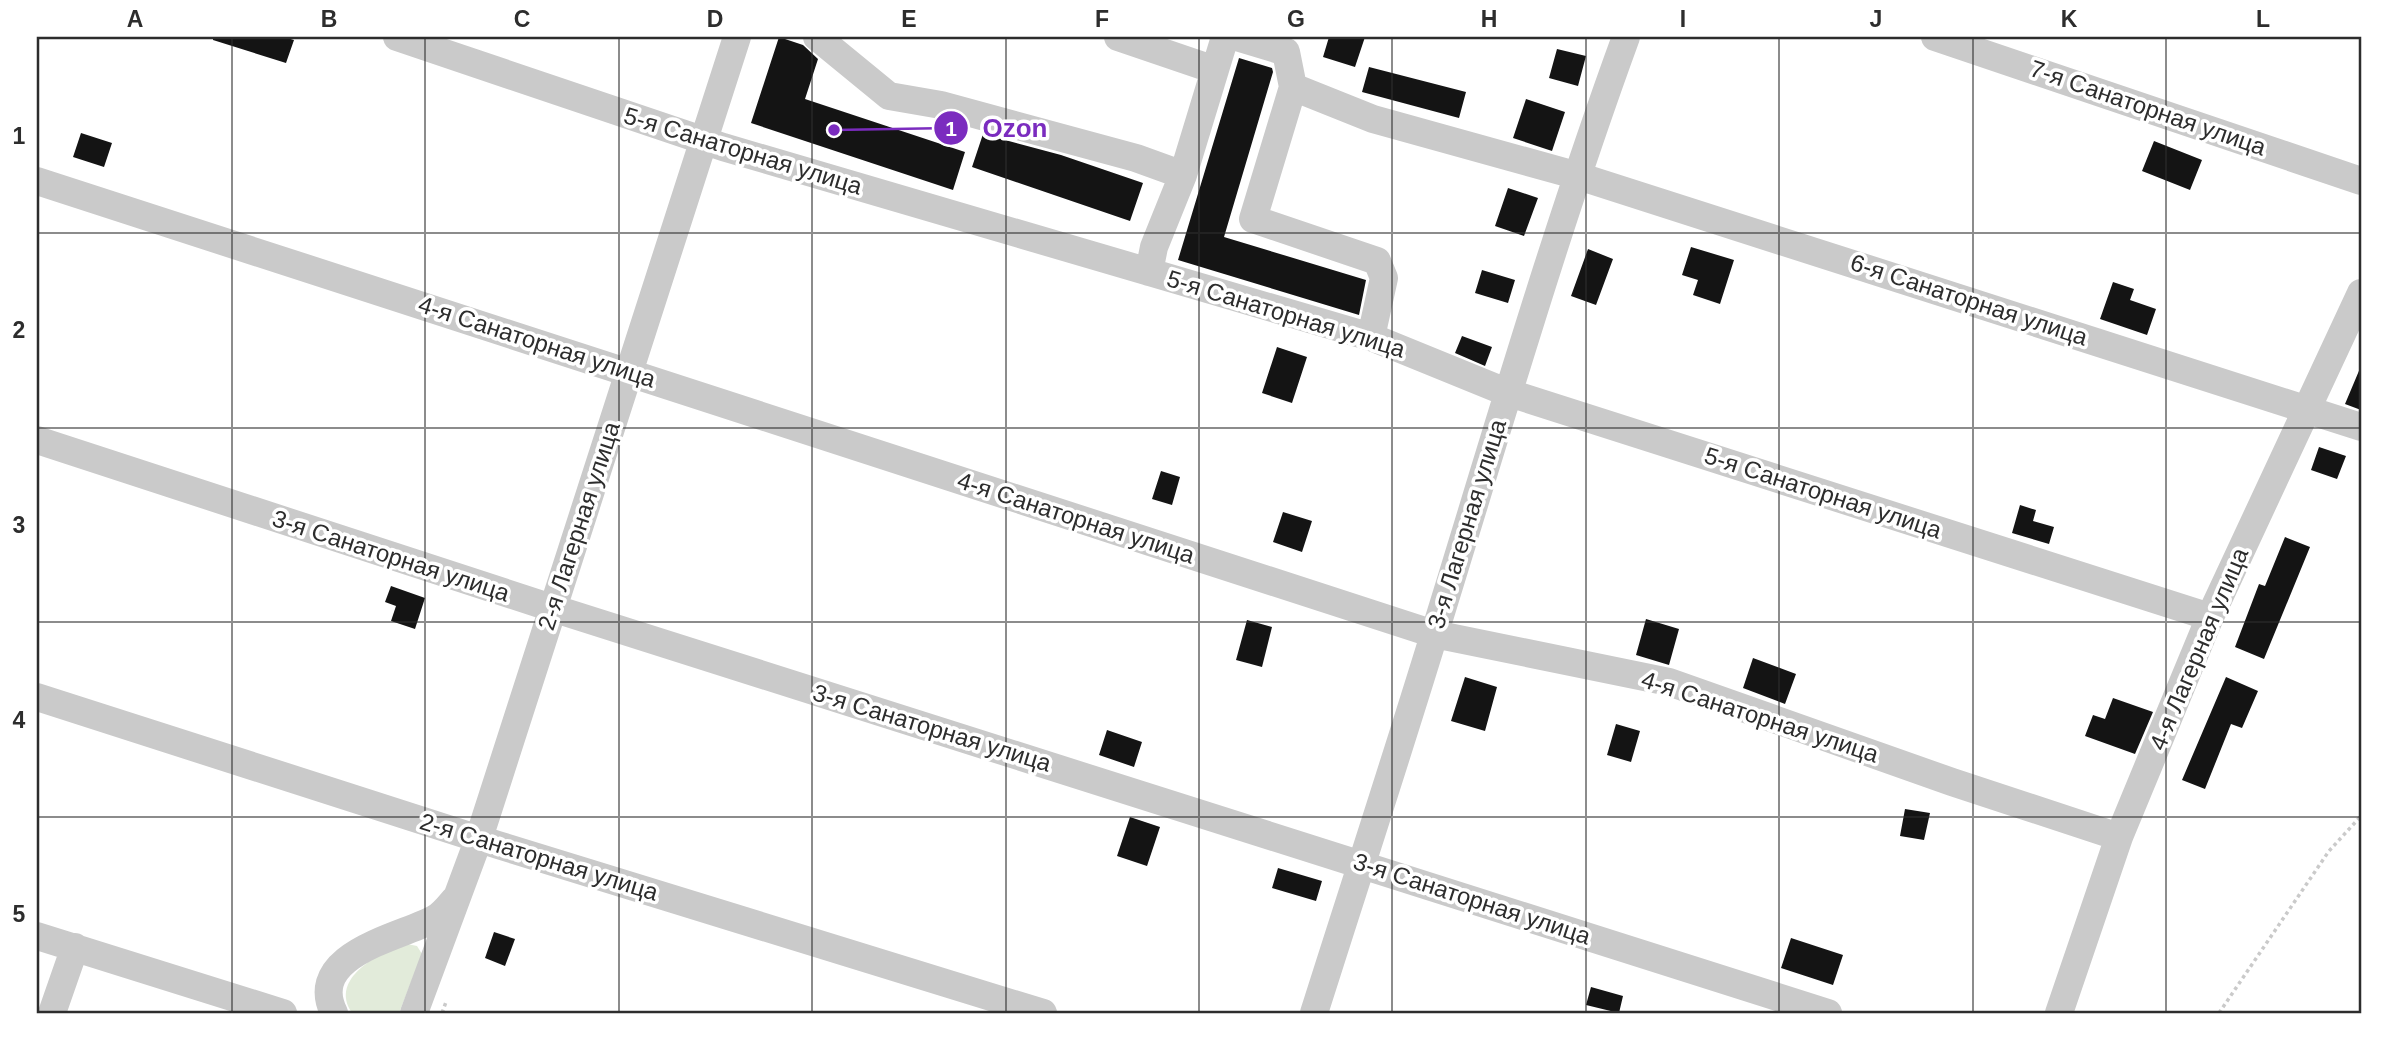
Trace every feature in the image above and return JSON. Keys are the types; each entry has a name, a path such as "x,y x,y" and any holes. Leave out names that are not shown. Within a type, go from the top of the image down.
{"street":[{"name":"5-я Санаторная улица","path":"397,37 704,141 1371,337 1506,392 2210,617"},
{"name":"2-я Лагерная улица","path":"414,1013 453,900 478,838 737,37"},
{"path":"1118,37 1215,69"},
{"path":"1149,272 1154,247 1182,175 1225,37"},
{"path":"1237,37 1285,44 1293,87 1252,219 1377,261 1384,278 1371,337"},
{"name":"3-я Лагерная улица","path":"1314,1013 1575,175 1626,37"},
{"name":"7-я Санаторная улица","path":"1935,37 2361,181"},
{"path":"835,43 889,96 954,108 1136,158 1182,175"},
{"name":"6-я Санаторная улица","path":"1293,87 1373,119 1575,175 2361,426"},
{"name":"4-я Санаторная улица","path":"37,181 1434,634 1669,681 1952,782 2119,837"},
{"name":"4-я Лагерная улица","path":"2059,1013 2119,837 2210,617 2361,293"},
{"name":"3-я Санаторная улица","path":"37,440 552,608 1828,1013"},
{"name":"2-я Санаторная улица","path":"37,697 478,838 1043,1013"},
{"path":"334,1013 329,993 332,981 346,961 388,935 434,919 453,900"},
{"path":"37,936 283,1013"},
{"path":"52,1013 75,947"}],"path":[{"path":"2220,1013 2329,851 2361,816"}],"green space":[{"path":"407,944 417,946 422,954 399,1013 352,1013 346,1001 351,978 371,960"}],"building":[{"path":"213,37 284,37 294,40 286,63 213,40"},
{"path":"779,37 803,45 818,59 805,99 965,152 953,190 751,123"},
{"path":"1329,37 1365,37 1355,67 1323,57"},
{"path":"1557,49 1586,56 1578,86 1549,78"},
{"path":"1239,58 1272,68 1273,72 1224,237 1366,280 1359,315 1178,260"},
{"path":"1369,67 1466,92 1459,118 1362,92"},
{"path":"1526,99 1565,112 1552,151 1513,138"},
{"path":"81,133 112,143 104,167 73,157"},
{"path":"983,134 1061,155 1143,183 1130,221 972,167"},
{"path":"2154,141 2202,160 2190,190 2142,171"},
{"path":"1508,188 1538,198 1524,236 1495,226"},
{"path":"1691,247 1734,260 1720,304 1693,295 1698,280 1682,275"},
{"path":"1588,249 1613,259 1596,305 1571,296"},
{"path":"1482,270 1515,280 1508,303 1475,293"},
{"path":"2113,282 2134,289 2130,300 2156,309 2147,335 2100,319"},
{"path":"1462,336 1492,347 1485,366 1455,353"},
{"path":"1277,347 1307,357 1292,403 1262,393"},
{"path":"2361,366 2361,410 2345,404"},
{"path":"2319,447 2346,456 2337,479 2311,470"},
{"path":"1161,471 1180,477 1172,505 1152,499"},
{"path":"2020,505 2036,510 2033,521 2054,527 2049,544 2012,533"},
{"path":"1283,512 1312,521 1302,552 1273,542"},
{"path":"2285,537 2310,547 2264,659 2235,647 2259,584 2265,586"},
{"path":"391,586 425,598 415,629 391,621 396,606 385,602"},
{"path":"1646,619 1679,629 1669,665 1636,655"},
{"path":"1247,620 1272,627 1262,667 1236,660"},
{"path":"1753,658 1796,674 1785,704 1743,688"},
{"path":"1465,677 1497,687 1485,731 1451,721"},
{"path":"2226,677 2258,691 2242,728 2231,724 2205,789 2182,780"},
{"path":"2113,698 2153,712 2135,754 2085,736 2093,715 2105,719"},
{"path":"1616,724 1640,731 1631,762 1607,755"},
{"path":"1107,730 1142,742 1134,767 1099,755"},
{"path":"1905,809 1930,813 1924,840 1900,836"},
{"path":"1130,817 1160,827 1147,866 1117,856"},
{"path":"1278,868 1322,881 1316,901 1272,888"},
{"path":"494,932 515,939 505,966 485,958"},
{"path":"1791,938 1843,955 1833,985 1781,968"},
{"path":"1591,987 1623,996 1619,1013 1586,1005"}],"place":[{"name":"Ozon","path":"834,130"}]}
